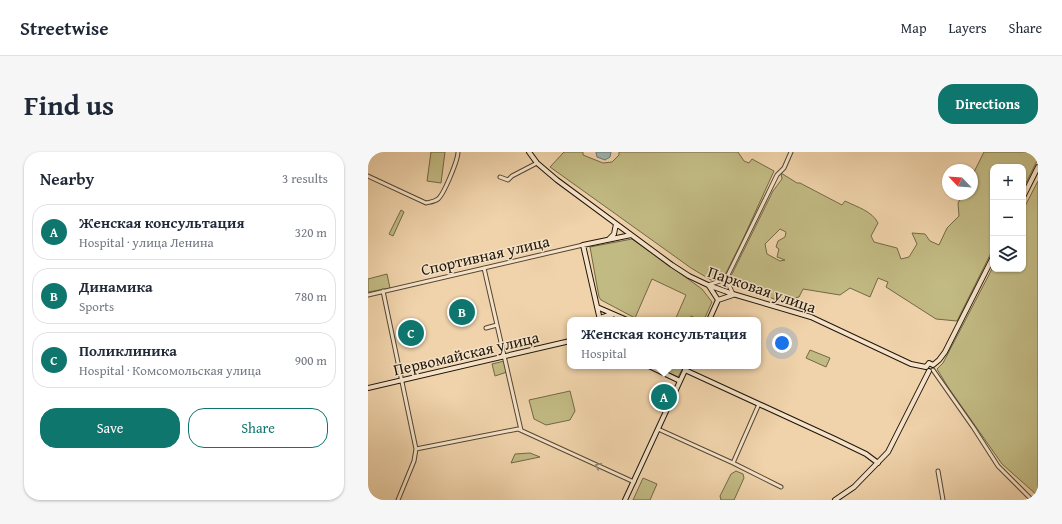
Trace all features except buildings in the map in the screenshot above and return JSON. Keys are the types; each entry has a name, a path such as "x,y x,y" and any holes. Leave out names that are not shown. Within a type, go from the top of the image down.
{"street":[{"path":"368,176 426,203 439,198 458,158 458,152"},
{"name":"Парковая улица","path":"529,152 537,163 557,180 689,276 733,294 811,317 910,364 929,369"},
{"path":"718,300 708,285 726,279 777,176 784,168 791,152"},
{"path":"500,177 508,180 537,163"},
{"path":"1026,191 1038,167"},
{"path":"608,239 614,234 616,224"},
{"name":"Спортивная улица","path":"368,295 608,239 631,235"},
{"path":"583,245 600,317"},
{"path":"929,369 934,367 933,365 945,352 990,263"},
{"path":"484,268 521,430"},
{"path":"710,317 718,300 733,294 726,279"},
{"path":"383,291 416,449 414,461 398,500"},
{"path":"597,307 620,317"},
{"path":"605,317 612,314"},
{"path":"486,328 497,325"},
{"name":"Первомайская улица","path":"368,388 567,342"},
{"path":"835,500 854,487 888,452 929,369 929,363 933,365"},
{"path":"655,369 680,381"},
{"path":"625,500 686,369"},
{"path":"688,369 860,451 878,463"},
{"path":"929,369 973,428 998,466 1032,500"},
{"path":"733,463 759,404"},
{"path":"416,449 516,429 634,482"},
{"path":"658,429 733,463 781,487"},
{"path":"938,471 943,500"}],"shaded area":[{"path":"431,152 445,152 441,183 427,181"},
{"path":"564,152 583,152 583,155 603,163 612,162 619,155 619,152 738,152 744,161 749,163 752,159 774,171 725,275 711,280 691,268 550,167"},
{"path":"984,152 1038,152 1038,159 1026,183 1026,164 990,164 990,255 957,321 936,319 886,287 888,282 878,278 870,297 850,288 840,295 803,289 799,297 789,299 787,304 733,283 731,276 773,191 782,179 781,173 797,183 800,183 842,205 845,201 868,212 878,223 871,236 874,242 897,248 901,259 909,257 917,244 912,233 925,234 930,241 939,245 947,228 959,216 958,203 960,200 978,200 978,164","holes":["780,229 786,232 785,237 778,241 776,247 779,249 777,257 785,260 780,261 767,254 765,244"]},
{"path":"1038,181 1038,496 1002,464 937,369 943,363 990,272 1026,272 1026,204"},
{"path":"401,210 404,212 393,236 389,234"},
{"path":"632,239 702,289 712,302 705,317 676,317 686,295 652,279 635,317 601,300 599,297 590,247"},
{"path":"387,274 390,288 368,292 368,279"},
{"path":"810,350 830,358 826,367 806,358"},
{"path":"504,361 507,372 495,376 492,364"},
{"path":"661,369 682,369 678,377"},
{"path":"570,391 575,411 570,420 546,425 534,419 529,400"},
{"path":"530,453 540,457 511,463 515,454"},
{"path":"736,471 743,474 744,478 734,500 721,500 720,496 731,474"},
{"path":"643,478 657,484 650,500 633,500"}],"water":[{"path":"596,152 611,152 610,157 605,160 597,157"}],"place":[{"name":"Динамика","path":"462,312"},
{"name":"Поликлиника","path":"411,333"},
{"name":"Женская консультация","path":"664,397"}]}
